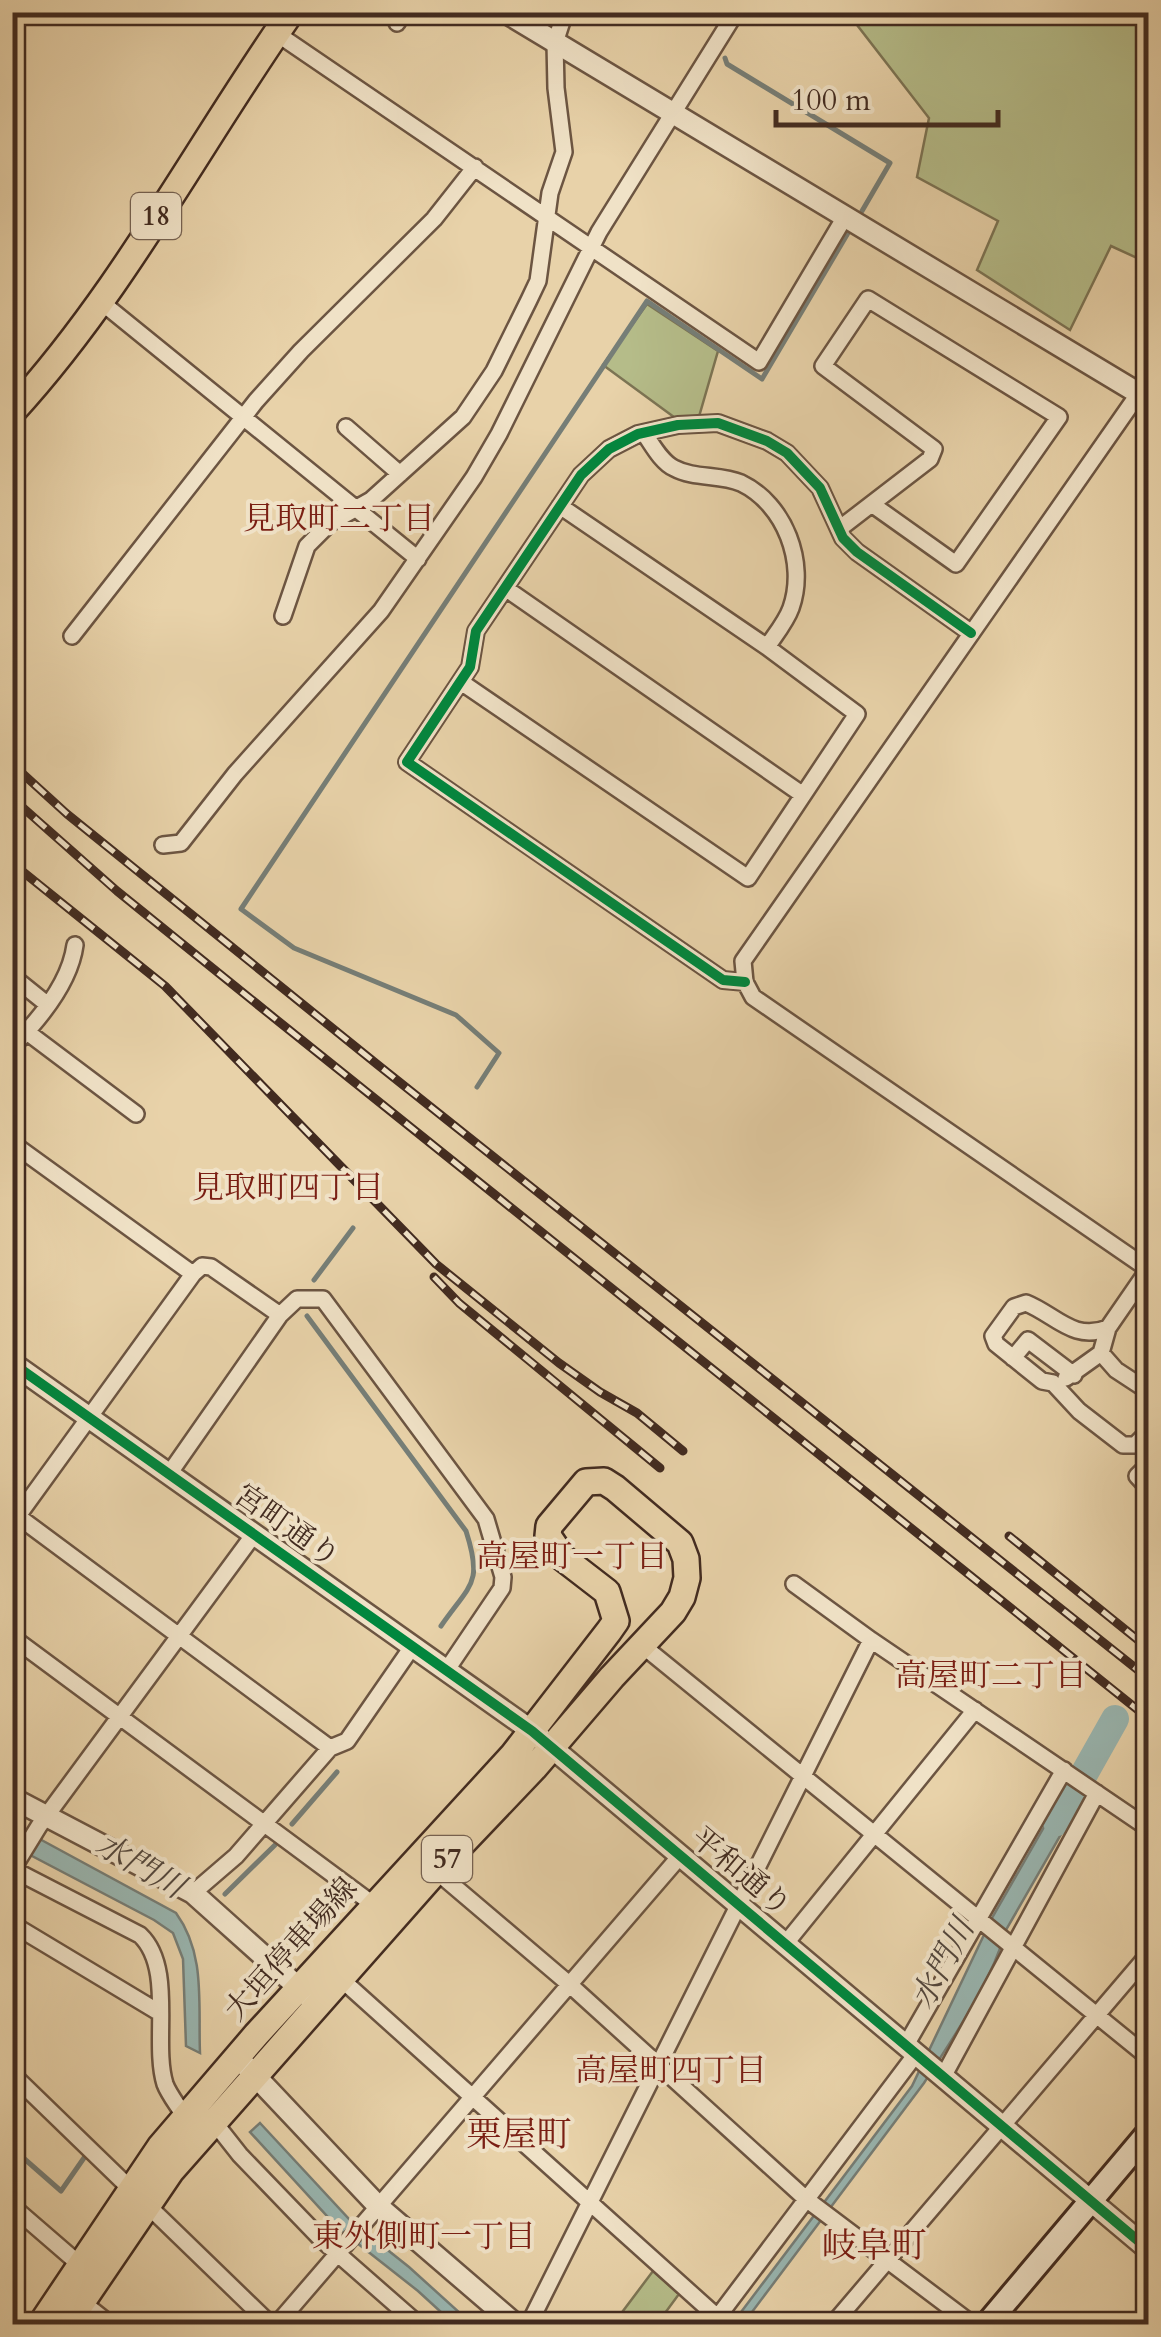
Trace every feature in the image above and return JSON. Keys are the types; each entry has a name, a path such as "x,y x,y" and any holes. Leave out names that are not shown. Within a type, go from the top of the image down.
{"main road":[{"name":"18","path":"12,412 54,367 100,301 283,23"},
{"name":"大垣停車場線","path":"41,2324 74,2295 186,2119 246,2066 308,1996 374,1905 542,1739 642,1646 673,1612 687,1578 686,1559 674,1525 604,1481 594,1480 578,1490 549,1526 551,1544 563,1558 608,1592 616,1622 542,1739 436,1870 340,1978 308,1996"},
{"name":"大垣停車場線","path":"139,2194 214,2122 246,2066"},
{"path":"988,2324 1147,2138"},
{"name":"大垣停車場線","path":"67,2324 74,2295"}],"street":[{"path":"505,12 1144,396 744,961 745,982 753,998 1148,1270 1108,1328 1096,1356 1074,1375 1053,1383"},
{"path":"283,616 307,546 330,522 371,500 464,417 478,398 538,281 550,193 564,152 556,88 556,43 565,12"},
{"path":"162,845 180,843 235,774 381,611 418,558 500,434 592,248 736,12"},
{"path":"283,23 475,168 759,362 846,215"},
{"path":"72,636 301,351 434,219 475,168"},
{"path":"839,529 930,459 934,449 824,366 868,299 1059,416 956,564 873,504"},
{"path":"100,301 418,558"},
{"path":"745,982 723,980 408,762 470,668 476,631 581,476 609,449 644,433 718,424 767,441 788,453 820,488 843,538 857,552 972,634"},
{"path":"346,427 400,474"},
{"path":"644,433 672,468 740,483 772,507 782,520 791,545 797,588 790,612 767,647"},
{"path":"462,682 748,878 857,714 767,647 560,506"},
{"path":"505,588 803,794"},
{"path":"12,1048 48,1005 73,960 75,945"},
{"path":"12,976 48,1005"},
{"path":"27,1032 136,1114"},
{"path":"12,1143 193,1274"},
{"path":"280,1315 212,1267 202,1266 14,1518 330,1748"},
{"path":"169,1474 280,1315 298,1299 322,1299 486,1519 503,1577 502,1588 446,1671"},
{"path":"1108,1328 1071,1331 1026,1303 1014,1307 994,1336 996,1344 1042,1380 1053,1383 1080,1411 1123,1445 1134,1445 1148,1432"},
{"path":"1071,1331 1074,1344 1148,1391"},
{"path":"1013,1358 1028,1340 1074,1375"},
{"name":"宮町通り","path":"12,1364 542,1739"},
{"path":"1148,1465 1137,1476 1148,1488"},
{"path":"186,2119 165,2085 154,1952 140,1935 15,1866 42,1822 254,1533"},
{"path":"794,1584 1148,1828"},
{"path":"12,1637 374,1905"},
{"path":"529,2324 872,1640"},
{"path":"642,1646 1148,2057"},
{"path":"193,1893 236,1856 330,1748 348,1741 412,1647"},
{"path":"786,1943 974,1710"},
{"name":"平和通り","path":"542,1739 1001,2126"},
{"path":"340,1978 718,2322 818,2208 914,2052 1067,1772"},
{"path":"940,2074 1093,1790"},
{"path":"12,1798 42,1822 193,1893 308,1996"},
{"path":"12,2074 274,2324 682,1855"},
{"path":"436,1870 818,2208 972,2324"},
{"path":"12,1924 160,2012"},
{"path":"833,2324 1148,1955"},
{"path":"246,2066 373,2214 515,2324"},
{"path":"214,2122 240,2155 398,2318 418,2324"},
{"path":"1001,2126 1148,2249"},
{"path":"12,2206 89,2271"},
{"path":"74,2295 110,2324"}],"green space":[{"path":"840,13 1148,13 1148,263 1111,246 1070,330 977,270 998,221 917,177 929,118 857,25"},
{"path":"647,304 718,351 698,420 678,420 603,365"},
{"path":"653,2271 679,2294 657,2324 634,2324 620,2315"}],"water":[{"name":"水門川","path":"1068,1785 1083,1796 1006,1930 991,1970 959,2028 924,2083 743,2324 732,2324 912,2086 992,1918"},
{"name":"水門川","path":"12,1824 176,1913 186,1929 196,1962 200,2053 186,2046 183,1959 173,1933 13,1846"},
{"path":"260,2123 350,2220 472,2324 454,2324 338,2228 250,2132"}],"waterway":[{"path":"725,58 727,64 890,163 862,211"},
{"path":"477,1087 499,1053 456,1015 294,948 241,909 647,301 762,379 848,233"},
{"path":"314,1280 353,1228"},
{"path":"307,1316 466,1531 473,1562 471,1582 441,1626"},
{"name":"水門川","path":"1057,1822 1115,1719"},
{"path":"292,1824 337,1772"},
{"path":"225,1894 275,1845"},
{"path":"12,2148 61,2191 86,2155"}],"railway":[{"path":"12,764 67,814 378,1065 1148,1678"},
{"path":"12,798 117,891 1148,1718"},
{"path":"12,863 165,986 436,1264 559,1363 637,1413 683,1451"},
{"path":"434,1277 459,1303 660,1468"},
{"path":"1009,1536 1148,1648"}],"cycle path":[{"path":"745,982 723,980 407,762 470,667 476,631 581,475 609,449 638,434 678,425 718,423 767,441 787,453 820,488 843,538 857,552 971,633"},
{"path":"12,1363 532,1731 1148,2249"}],"district":[{"name":"見取町二丁目","path":"339,519"},
{"name":"見取町四丁目","path":"288,1188"},
{"name":"高屋町一丁目","path":"572,1557"},
{"name":"高屋町二丁目","path":"991,1676"},
{"name":"高屋町四丁目","path":"671,2071"},
{"name":"栗屋町","path":"519,2135"},
{"name":"東外側町一丁目","path":"424,2237"},
{"name":"岐阜町","path":"874,2246"}]}
